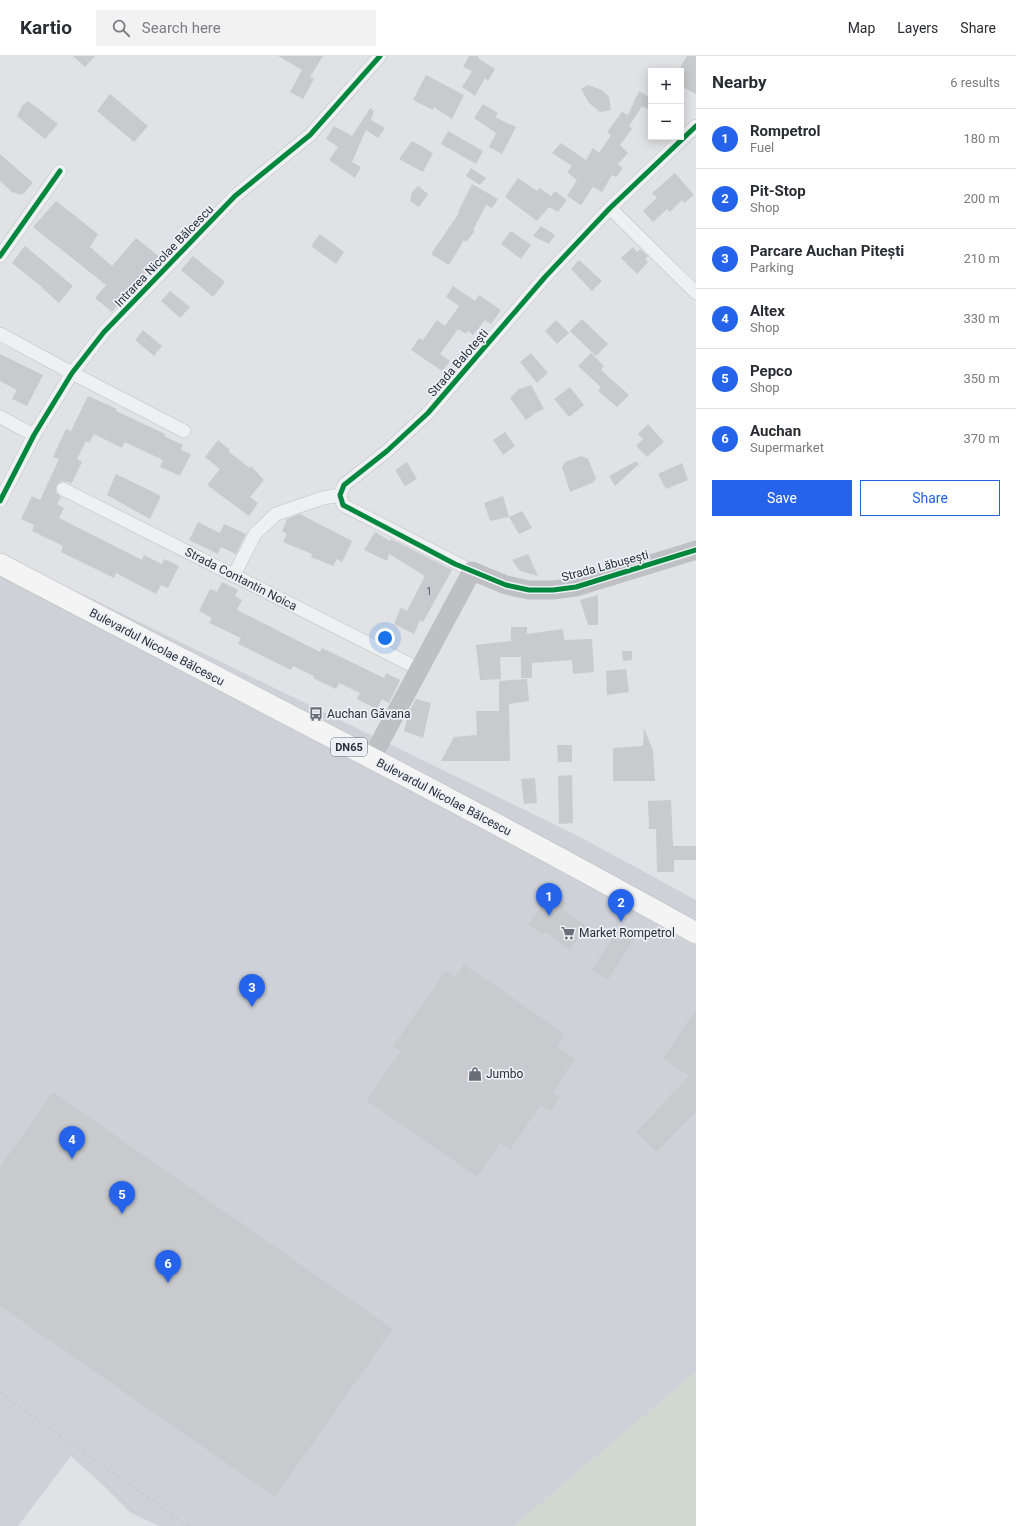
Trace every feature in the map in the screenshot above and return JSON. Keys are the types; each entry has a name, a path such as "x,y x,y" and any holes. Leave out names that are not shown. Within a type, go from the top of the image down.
{"main road":[{"name":"Bulevardul Nicolae Bălcescu","path":"0,564 605,882 696,933"}],"street":[{"name":"Intrarea Nicolae Bălcescu","path":"0,501 34,435 72,373 104,332 235,196 310,135 380,56"},
{"name":"Strada Balotești","path":"340,495 344,485 387,451 428,413 545,277 610,208 696,126"},
{"path":"0,256 60,171"},
{"path":"610,208 696,293"},
{"path":"0,334 184,431"},
{"path":"0,417 34,435"},
{"name":"Strada Contantin Noica","path":"63,489 419,668"},
{"path":"234,575 255,534 276,514 323,498 340,495 343,506 472,571 419,668 372,759"},
{"name":"Strada Lăbușești","path":"472,571 506,585 529,590 553,590 576,587 696,550"}],"shaded area":[{"path":"0,554 580,837 696,900 696,1372 514,1526 159,1526 131,1513 71,1456 18,1526 0,1526"},
{"path":"696,1372 696,1526 514,1526"}],"building":[{"path":"73,56 95,56 85,67"},
{"path":"278,56 323,56 310,77 314,79 303,99 290,92 302,70"},
{"path":"469,56 478,56 478,58 495,69 488,81 485,78 475,96 462,87 472,71 463,67"},
{"path":"687,56 696,56 696,94 684,88 684,68 681,68"},
{"path":"426,75 464,95 452,119 434,107 433,110 413,100"},
{"path":"588,85 602,90 609,97 611,110 600,112 589,103 581,89"},
{"path":"639,91 648,96 648,109 642,106 629,126 632,129 620,145 628,153 618,164 623,168 616,177 612,175 602,192 593,187 581,205 567,196 577,180 567,172 572,166 552,153 561,143 586,160 593,148 599,153 611,135 607,132 622,112 628,115"},
{"path":"110,94 148,126 134,142 97,111"},
{"path":"28,101 58,124 45,139 17,116 22,106"},
{"path":"483,104 498,113 495,117 516,127 502,154 489,147 496,133 474,118"},
{"path":"370,108 374,111 371,120 385,128 378,138 366,130 352,162 361,167 355,178 329,160 338,147 326,139 334,126 352,136"},
{"path":"448,131 483,151 476,164 441,144"},
{"path":"412,141 433,153 423,172 399,159"},
{"path":"0,154 33,183 22,195 12,192 0,181"},
{"path":"471,168 486,178 480,185 466,176"},
{"path":"675,173 694,195 684,203 682,200 670,212 667,209 653,222 643,211 657,198 652,193"},
{"path":"518,178 537,191 540,188 551,196 555,191 567,200 558,212 549,207 537,221 505,197"},
{"path":"472,184 498,199 492,208 486,205 473,230 475,231 466,242 464,240 449,265 431,254 459,213 458,212"},
{"path":"418,186 428,194 419,207 410,201 412,192"},
{"path":"56,201 98,234 90,247 112,266 136,238 160,257 141,278 136,288 134,290 132,288 112,312 95,298 106,285 33,227"},
{"path":"541,226 555,235 549,244 533,236"},
{"path":"511,231 531,245 521,259 501,244"},
{"path":"320,234 344,252 336,264 311,246"},
{"path":"25,246 73,286 59,303 12,263"},
{"path":"633,247 637,252 640,249 648,256 645,259 648,262 637,274 621,258"},
{"path":"193,256 225,282 213,297 181,270"},
{"path":"579,260 602,281 592,291 571,269"},
{"path":"453,286 475,301 479,295 501,310 491,324 485,320 473,335 468,331 466,334 458,329 440,354 450,361 442,371 411,350 419,338 423,340 437,320 445,326 459,306 446,297"},
{"path":"170,291 190,307 180,318 161,301"},
{"path":"582,319 608,344 596,356 570,331"},
{"path":"556,320 569,333 557,344 545,331"},
{"path":"143,330 162,346 154,356 135,340"},
{"path":"531,353 548,373 537,383 520,362"},
{"path":"591,353 604,366 601,370 629,395 617,407 598,391 601,387 578,366"},
{"path":"0,354 43,375 27,406 12,399 17,390 0,381"},
{"path":"531,385 544,409 535,413 526,420 510,398 519,389"},
{"path":"570,387 584,405 569,417 554,399"},
{"path":"88,396 165,434 164,436 183,445 181,450 191,454 180,476 160,467 163,460 125,442 122,448 94,434 89,443 86,441 77,459 82,462 72,483 62,481 56,486 56,493 61,497 57,504 64,508 59,518 142,560 144,555 162,564 164,559 179,566 168,588 161,585 156,594 116,573 114,578 61,552 63,546 32,531 34,525 21,519 32,496 40,500 59,459 53,457 66,429 71,431"},
{"path":"648,424 664,442 647,457 636,446 643,439 638,434"},
{"path":"505,432 515,446 503,455 493,440"},
{"path":"218,440 230,450 229,452 250,468 251,466 264,480 250,497 258,503 249,516 207,485 220,469 205,457"},
{"path":"581,456 588,459 596,478 594,482 570,492 562,467 565,462"},
{"path":"636,461 639,464 615,486 609,476"},
{"path":"407,462 417,479 405,486 395,470"},
{"path":"682,463 688,480 666,489 658,474"},
{"path":"116,474 161,496 150,519 107,495"},
{"path":"503,496 509,517 490,521 484,503"},
{"path":"522,511 532,528 519,534 509,517"},
{"path":"300,514 352,541 342,562 337,559 333,566 311,557 312,554 283,542 287,534 282,531 287,519"},
{"path":"198,522 220,533 224,524 246,534 236,554 221,547 218,554 189,540"},
{"path":"375,532 390,541 391,539 452,570 423,622 420,620 414,634 394,624 401,607 407,611 425,576 389,554 387,561 364,550"},
{"path":"528,554 538,576 520,571 512,560"},
{"path":"222,582 238,590 235,596 242,600 237,610 320,652 322,648 384,678 386,673 400,680 389,703 382,699 377,709 357,699 360,693 339,683 336,689 293,666 291,670 238,644 241,638 209,623 212,618 199,611 210,589 217,592"},
{"path":"598,595 598,625 588,625 580,600"},
{"path":"511,627 527,627 527,634 563,629 564,640 592,639 594,672 573,674 572,660 532,663 532,678 521,678 521,657 500,657 501,679 480,680 476,645 511,641"},
{"path":"622,651 632,651 632,660 623,661"},
{"path":"626,669 629,692 607,695 606,671"},
{"path":"527,679 529,701 509,704 510,761 441,761 454,737 477,735 476,711 499,711 499,681"},
{"path":"416,699 431,703 423,738 404,731 409,712"},
{"path":"644,728 653,751 655,781 613,781 613,748 643,746"},
{"path":"557,745 572,745 572,762 558,762"},
{"path":"572,775 573,823 559,824 558,776"},
{"path":"535,778 537,803 524,804 521,779"},
{"path":"671,800 673,846 696,846 696,860 674,860 674,872 657,872 656,829 649,829 648,801"},
{"path":"553,892 567,904 563,909 587,927 569,950 546,932 543,935 528,924"},
{"path":"620,926 636,936 608,980 592,970"},
{"name":"Jumbo","path":"464,964 565,1034 557,1046 575,1059 553,1092 560,1097 550,1111 541,1105 510,1150 500,1143 477,1177 366,1100 401,1051 393,1046 446,971 455,977"},
{"path":"696,1010 696,1111 657,1152 636,1132 689,1076 663,1058"},
{"path":"53,1092 393,1329 275,1497 0,1306 0,1167"}],"railway":[{"path":"0,1393 188,1526"}],"cycle path":[{"path":"0,501 34,435 72,373 104,332 235,196 310,135 380,56"},
{"path":"696,126 610,208 545,277 428,413 387,451 344,485 340,495 343,505 455,564 506,585 529,590 553,590 576,587 696,550"},
{"path":"0,256 60,171"}],"place":[{"name":"Auchan Găvana","path":"316,714"},
{"name":"Rompetrol","path":"549,916"},
{"name":"Pit-Stop","path":"621,922"},
{"name":"Market Rompetrol","path":"568,933"},
{"name":"Parcare Auchan Pitești","path":"252,1007"},
{"name":"Jumbo","path":"475,1074"},
{"name":"Altex","path":"72,1159"},
{"name":"Pepco","path":"122,1214"},
{"name":"Auchan","path":"168,1283"}]}
